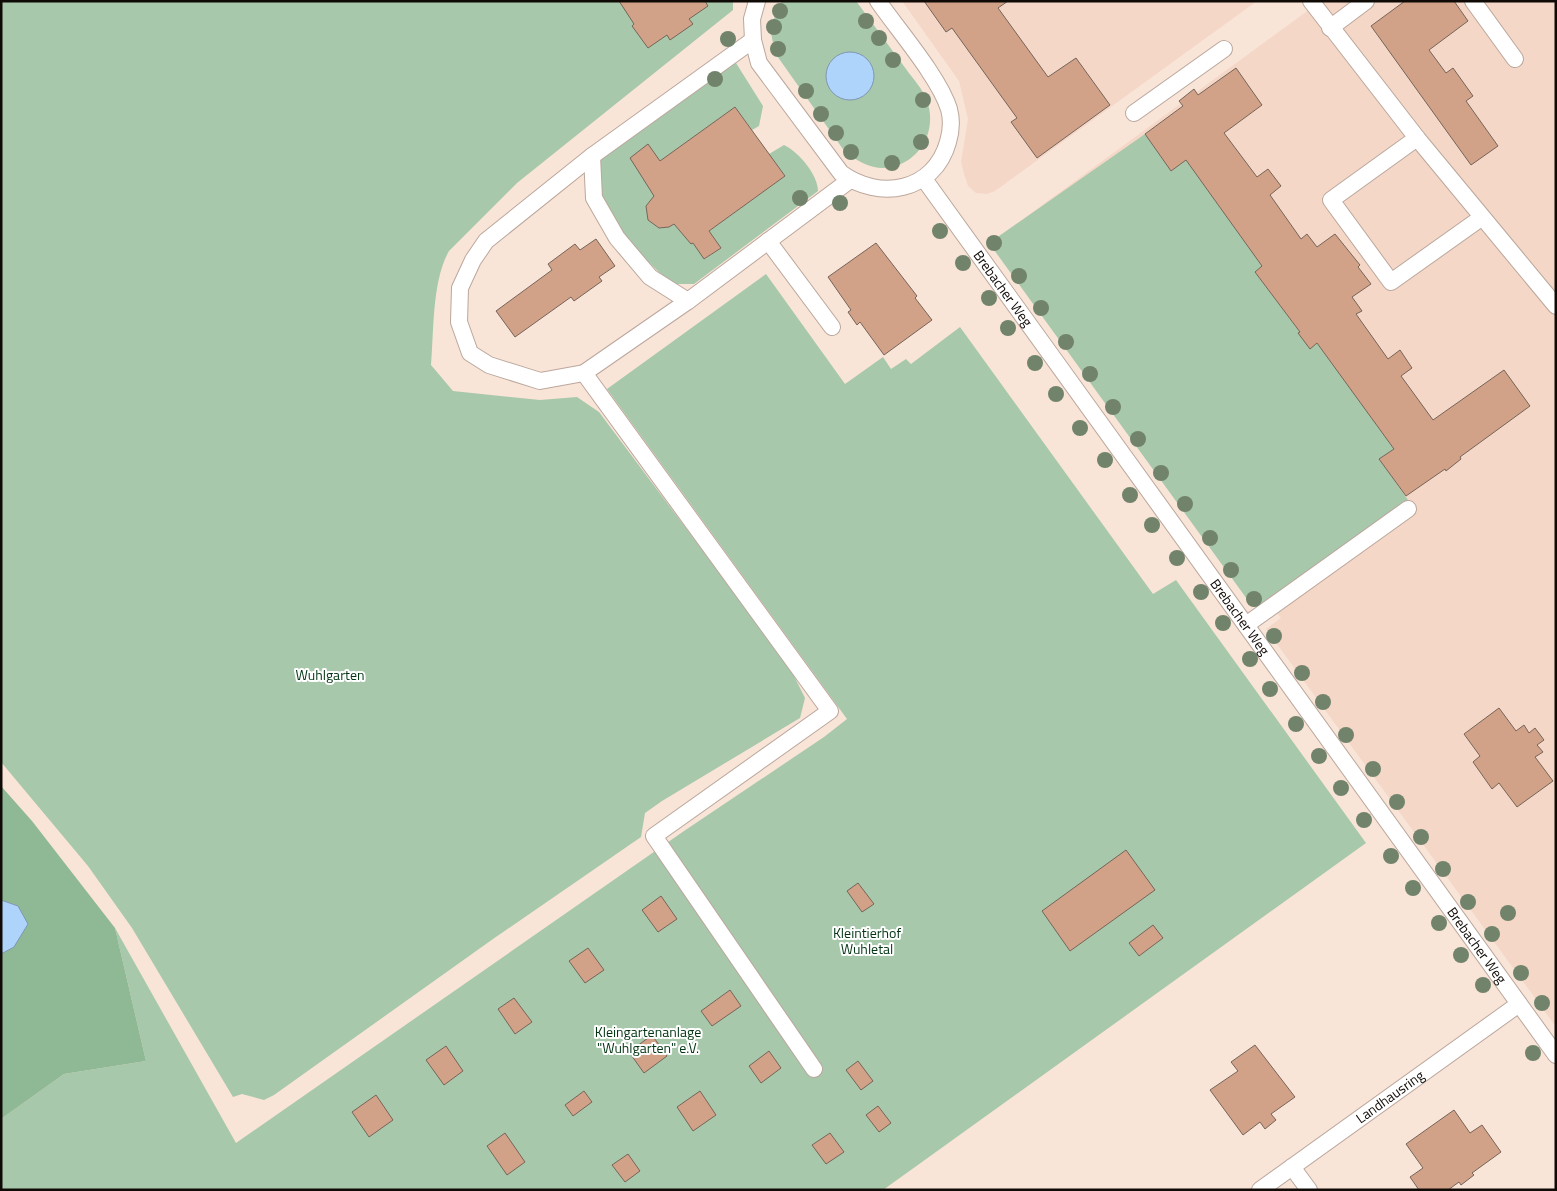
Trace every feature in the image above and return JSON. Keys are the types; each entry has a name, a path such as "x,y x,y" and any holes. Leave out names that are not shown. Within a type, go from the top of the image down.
{"lane":[{"path":"758,1 752,19 753,40 759,63 841,173 850,180 878,190 898,189 924,179 945,152 951,131 950,111 942,91 878,1"},
{"path":"1311,1 1330,28 1481,218 1556,306"},
{"path":"1330,28 1366,1"},
{"path":"1473,1 1515,59"},
{"path":"753,40 592,156 486,241 473,260 460,288 459,322 470,353 489,365 540,381 584,373 688,301 850,180"},
{"path":"1134,113 1224,49"},
{"path":"1417,138 1331,200 1391,282 1481,218"},
{"path":"592,156 594,198 617,238 650,277 688,301"},
{"name":"Brebacher Weg","path":"924,179 1556,1055"},
{"path":"768,241 832,327"},
{"path":"584,373 830,711 654,836 814,1069"},
{"path":"1246,625 1408,509"},
{"name":"Landhausring","path":"1260,1190 1519,1004"},
{"path":"1292,1167 1308,1190"}],"shaded area":[{"path":"902,1 1257,1 995,191 987,194 976,193 968,186 961,162 968,119 959,81"},
{"path":"1321,1 1556,1 1556,1027 1266,629 1281,618 1004,233"}],"green space":[{"name":"Wuhlgarten","path":"1,1 733,1 733,10 517,183 449,251 439,277 431,365 453,391 540,400 577,397 599,412 789,666 805,698 800,718 645,813 641,837 493,939 274,1095 264,1100 242,1094 233,1097 132,928 88,866 1,762"},
{"path":"782,1 856,1 918,84 927,101 930,120 929,129 922,146 909,159 893,167 878,168 864,164 845,152 775,53 771,33 772,23"},
{"path":"736,63 763,106 759,126 752,130 735,107 660,161 654,196 646,206 648,220 659,228 669,227 674,224 693,243 705,259 721,248 709,231 785,176 769,154 784,145 796,153 807,165 815,178 818,191 694,284 674,284 666,279 624,238 597,189 598,160 730,64"},
{"path":"1145,134 1171,171 1186,160 1262,266 1255,272 1310,348 1317,343 1394,449 1380,460 1408,500 1258,608 1252,606 989,243"},
{"path":"766,274 845,384 883,357 891,369 906,359 911,364 960,327 1153,594 1176,580 1366,843 883,1190 1,1190 1,1119 64,1074 146,1061 115,928 236,1143 684,831 824,737 847,719 607,389"},
{"path":"1,786 32,821 115,928 146,1061 64,1074 1,1119 1,954 14,947 18,906 1,900"}],"water":[{"path":"850,52 859,54 867,59 872,67 874,76 872,85 867,93 859,98 850,100 841,98 833,93 828,85 826,76 828,67 833,59 841,54"},
{"path":"1,900 18,906 28,924 14,947 1,954"}],"building":[{"path":"619,1 705,1 708,6 689,19 693,24 670,40 667,35 648,48 632,26 634,24"},
{"path":"924,1 1008,1 998,8 1048,77 1076,58 1110,105 1037,158 1011,122 1017,118 952,28 946,32"},
{"path":"1405,1 1454,1 1468,21 1429,50 1446,73 1453,68 1473,96 1466,101 1498,146 1471,165 1371,26"},
{"path":"1236,68 1262,105 1224,133 1257,177 1268,169 1281,186 1270,195 1301,239 1307,234 1317,247 1335,234 1360,265 1358,267 1371,284 1352,297 1362,311 1356,314 1388,359 1400,350 1412,368 1401,376 1433,420 1504,370 1530,406 1460,457 1461,459 1446,471 1445,469 1406,496 1379,459 1394,449 1317,343 1310,349 1298,333 1300,332 1255,272 1262,266 1186,160 1171,171 1145,134 1183,106 1179,101 1194,89 1198,95"},
{"path":"735,107 785,176 709,231 721,248 704,259 693,243 691,244 674,224 669,227 659,228 648,220 646,206 654,196 630,158 648,144 660,161"},
{"path":"596,239 615,266 599,277 602,281 574,301 571,297 515,337 496,311 552,270 548,264 575,244 580,250"},
{"path":"876,243 917,296 915,298 932,320 884,355 860,322 857,325 848,312 851,310 828,277"},
{"path":"1499,708 1516,731 1524,725 1529,733 1535,728 1544,740 1537,745 1543,752 1535,757 1553,781 1517,807 1499,783 1492,789 1473,762 1480,756 1464,734"},
{"path":"1126,850 1155,890 1070,951 1042,911"},
{"path":"858,883 874,904 862,912 847,891"},
{"path":"661,896 677,919 658,932 642,910"},
{"path":"1153,925 1163,938 1139,956 1129,943"},
{"path":"588,948 604,970 585,983 569,961"},
{"path":"730,990 741,1006 712,1026 701,1011"},
{"path":"514,998 532,1022 515,1034 498,1009"},
{"path":"652,1035 667,1056 644,1073 629,1052"},
{"path":"1255,1045 1295,1097 1271,1114 1276,1120 1265,1129 1260,1122 1243,1135 1210,1090 1238,1071 1231,1062"},
{"path":"446,1046 463,1071 444,1085 426,1060"},
{"path":"769,1051 781,1068 761,1083 749,1066"},
{"path":"858,1061 873,1081 861,1090 846,1070"},
{"path":"584,1091 592,1102 573,1116 565,1105"},
{"path":"700,1091 716,1115 693,1131 677,1107"},
{"path":"376,1095 393,1120 369,1137 352,1112"},
{"path":"878,1106 891,1123 879,1132 866,1115"},
{"path":"1454,1110 1470,1133 1482,1125 1501,1152 1472,1173 1474,1175 1461,1185 1459,1182 1448,1190 1419,1190 1410,1177 1423,1168 1406,1144"},
{"path":"505,1133 525,1162 507,1175 487,1146"},
{"path":"830,1133 844,1152 826,1164 812,1145"},
{"path":"628,1154 640,1171 625,1182 612,1165"}],"park label":[{"name":"Kleintierhof Wuhletal","path":"867,942"},
{"name":"Kleingartenanlage \"Wuhlgarten\" e.V.","path":"648,1040"}]}
